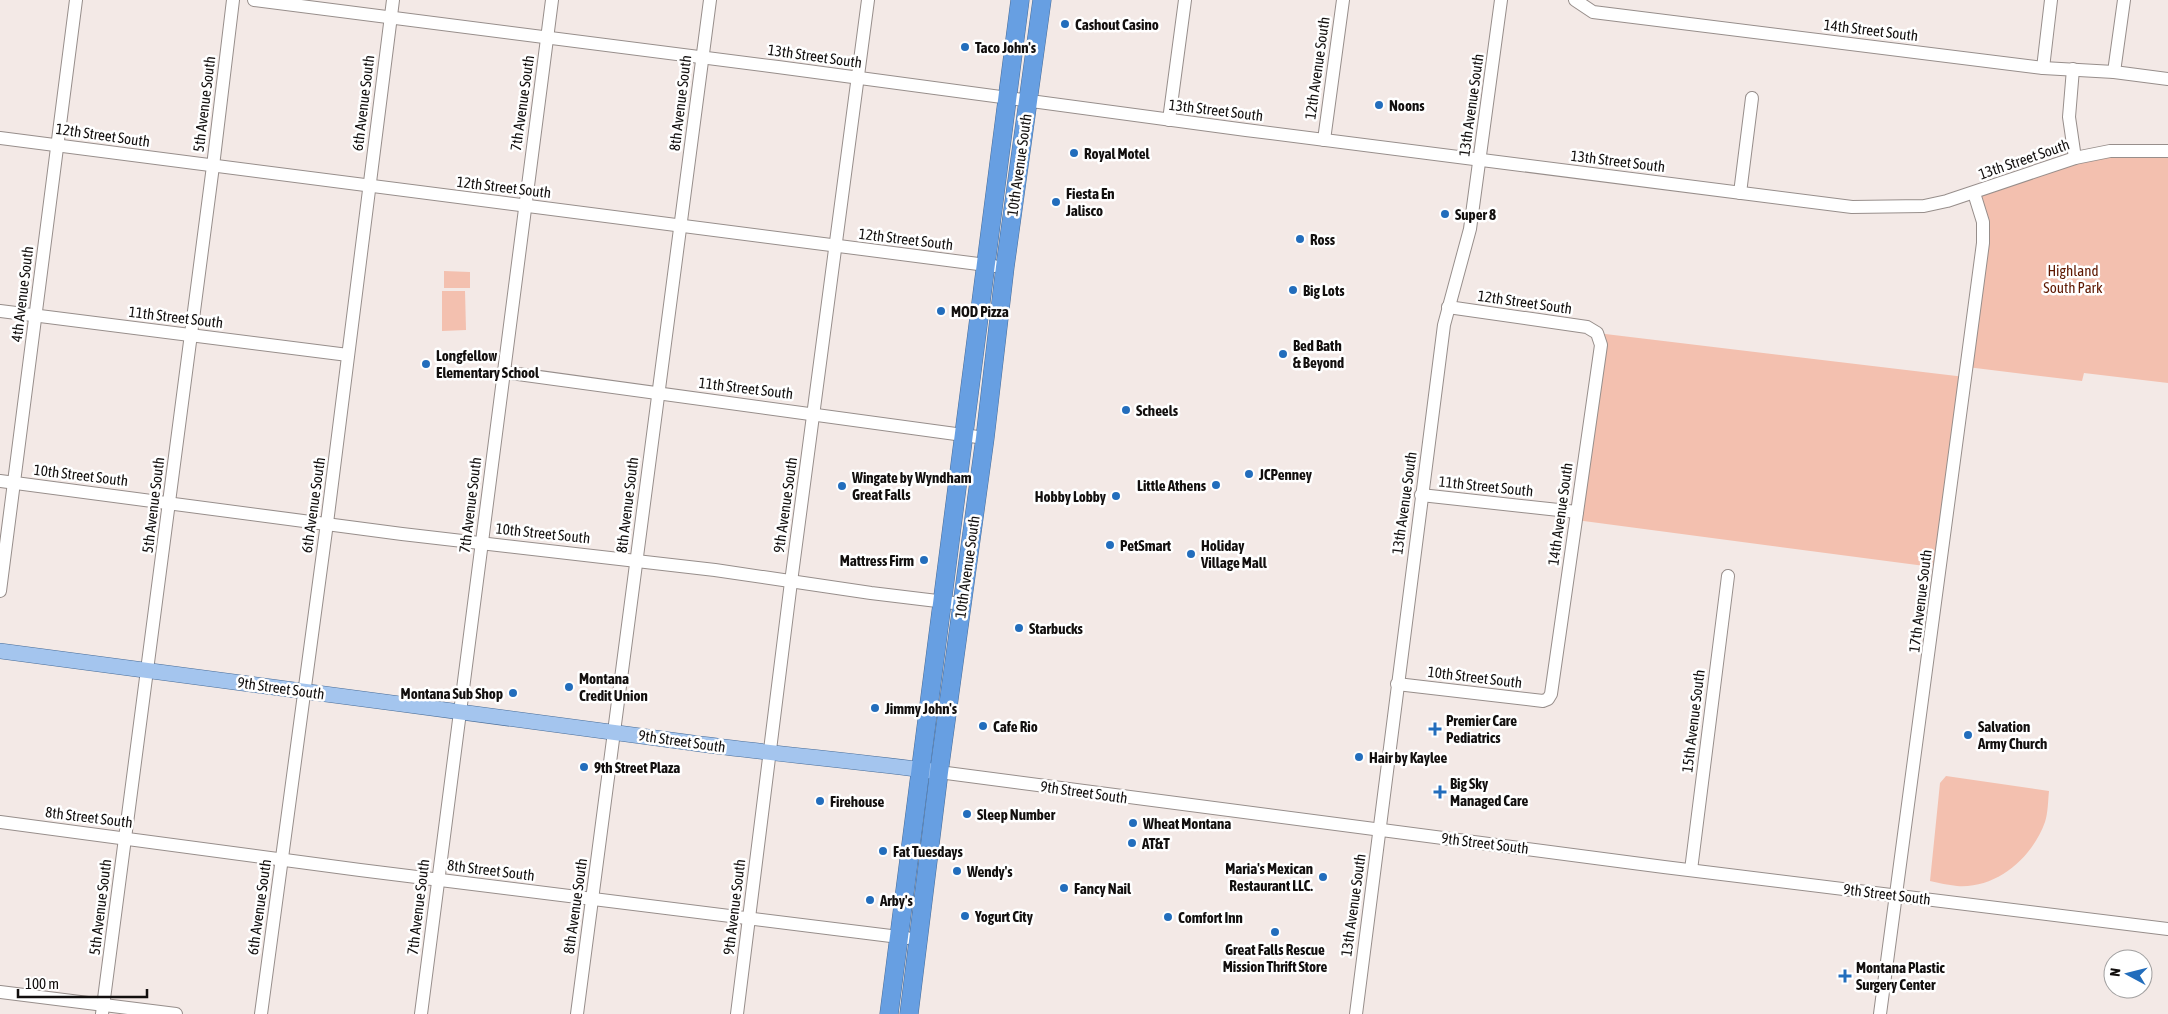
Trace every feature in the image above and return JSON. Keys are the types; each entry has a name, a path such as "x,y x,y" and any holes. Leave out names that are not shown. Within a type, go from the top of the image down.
{"highway":[{"name":"10th Avenue South","path":"889,1014 962,435 1020,0"},
{"name":"10th Avenue South","path":"908,1014 985,438 1005,267 1042,0"}],"main road":[{"name":"9th Street South","path":"0,652 770,753 939,772"}],"street":[{"name":"4th Avenue South","path":"0,591 76,0"},
{"name":"5th Avenue South","path":"103,1009 233,0"},
{"name":"13th Street South","path":"254,0 702,57 1028,102 1852,207 1892,208 1947,202 2075,158 2110,151 2168,151"},
{"name":"6th Avenue South","path":"261,1014 327,523 393,0"},
{"name":"7th Avenue South","path":"421,1014 552,0"},
{"name":"8th Avenue South","path":"577,1014 710,0"},
{"name":"9th Avenue South","path":"737,1014 791,582 868,0"},
{"path":"1169,120 1186,0"},
{"name":"12th Avenue South","path":"1324,140 1343,0"},
{"name":"13th Avenue South","path":"1356,1014 1444,325 1470,229 1501,0"},
{"name":"14th Street South","path":"1575,0 1593,12 2043,68 2114,72 2168,79"},
{"path":"2043,68 2051,0"},
{"path":"2114,72 2124,0"},
{"path":"2073,69 2069,117 2075,158"},
{"path":"1740,193 1752,98"},
{"name":"12th Street South","path":"0,138 1005,267"},
{"name":"17th Avenue South","path":"1880,1014 1983,242 1983,222 1974,193"},
{"name":"12th Street South","path":"1448,307 1587,327 1597,333"},
{"name":"11th Street South","path":"0,311 348,355"},
{"name":"14th Avenue South","path":"1548,699 1551,694 1601,345 1597,333"},
{"name":"11th Street South","path":"503,372 814,413 985,438"},
{"name":"10th Street South","path":"0,481 481,543 637,560 962,604"},
{"name":"11th Street South","path":"1421,495 1577,512"},
{"name":"15th Avenue South","path":"1691,870 1728,576"},
{"name":"10th Street South","path":"1397,684 1543,701 1548,699"},
{"name":"9th Street South","path":"939,772 1691,870 2168,929"},
{"name":"8th Street South","path":"0,822 125,837 439,880 918,940"},
{"path":"0,992 103,1009 176,1014"}],"green space":[{"name":"Highland South Park","path":"2168,151 2168,383 2084,373 2082,381 1967,367 1983,242 1974,193 2075,158"},
{"path":"444,271 470,272 470,288 444,288"},
{"path":"442,291 465,291 466,330 442,331"},
{"path":"1597,333 1965,377 1940,568 1576,520"},
{"path":"1946,776 2049,791 2046,818 2039,835 2022,859 1999,877 1972,886 1957,886 1930,881 1940,783"}],"place":[{"name":"Cashout Casino","path":"1065,24"},
{"name":"Taco John's","path":"965,47"},
{"name":"Noons","path":"1379,105"},
{"name":"Royal Motel","path":"1074,153"},
{"name":"Fiesta En Jalisco","path":"1056,202"},
{"name":"Super 8","path":"1445,214"},
{"name":"Ross","path":"1300,239"},
{"name":"Big Lots","path":"1293,290"},
{"name":"MOD Pizza","path":"941,311"},
{"name":"Bed Bath & Beyond","path":"1283,354"},
{"name":"Longfellow Elementary School","path":"426,364"},
{"name":"Scheels","path":"1126,410"},
{"name":"JCPenney","path":"1249,474"},
{"name":"Little Athens","path":"1216,485"},
{"name":"Wingate by Wyndham Great Falls","path":"842,486"},
{"name":"Hobby Lobby","path":"1116,496"},
{"name":"PetSmart","path":"1110,545"},
{"name":"Holiday Village Mall","path":"1191,554"},
{"name":"Mattress Firm","path":"924,560"},
{"name":"Starbucks","path":"1019,628"},
{"name":"Montana Credit Union","path":"569,687"},
{"name":"Montana Sub Shop","path":"513,693"},
{"name":"Jimmy John's","path":"875,708"},
{"name":"Cafe Rio","path":"983,726"},
{"name":"Premier Care Pediatrics","path":"1435,729"},
{"name":"Salvation Army Church","path":"1968,735"},
{"name":"Hair by Kaylee","path":"1359,757"},
{"name":"9th Street Plaza","path":"584,767"},
{"name":"Big Sky Managed Care","path":"1440,792"},
{"name":"Firehouse","path":"820,801"},
{"name":"Sleep Number","path":"967,814"},
{"name":"Wheat Montana","path":"1133,823"},
{"name":"AT&T","path":"1132,843"},
{"name":"Fat Tuesdays","path":"883,851"},
{"name":"Wendy's","path":"957,871"},
{"name":"Maria's Mexican Restaurant LLC.","path":"1323,877"},
{"name":"Fancy Nail","path":"1064,888"},
{"name":"Arby's","path":"870,900"},
{"name":"Yogurt City","path":"965,916"},
{"name":"Comfort Inn","path":"1168,917"},
{"name":"Great Falls Rescue Mission Thrift Store","path":"1275,932"},
{"name":"Montana Plastic Surgery Center","path":"1845,976"}]}
